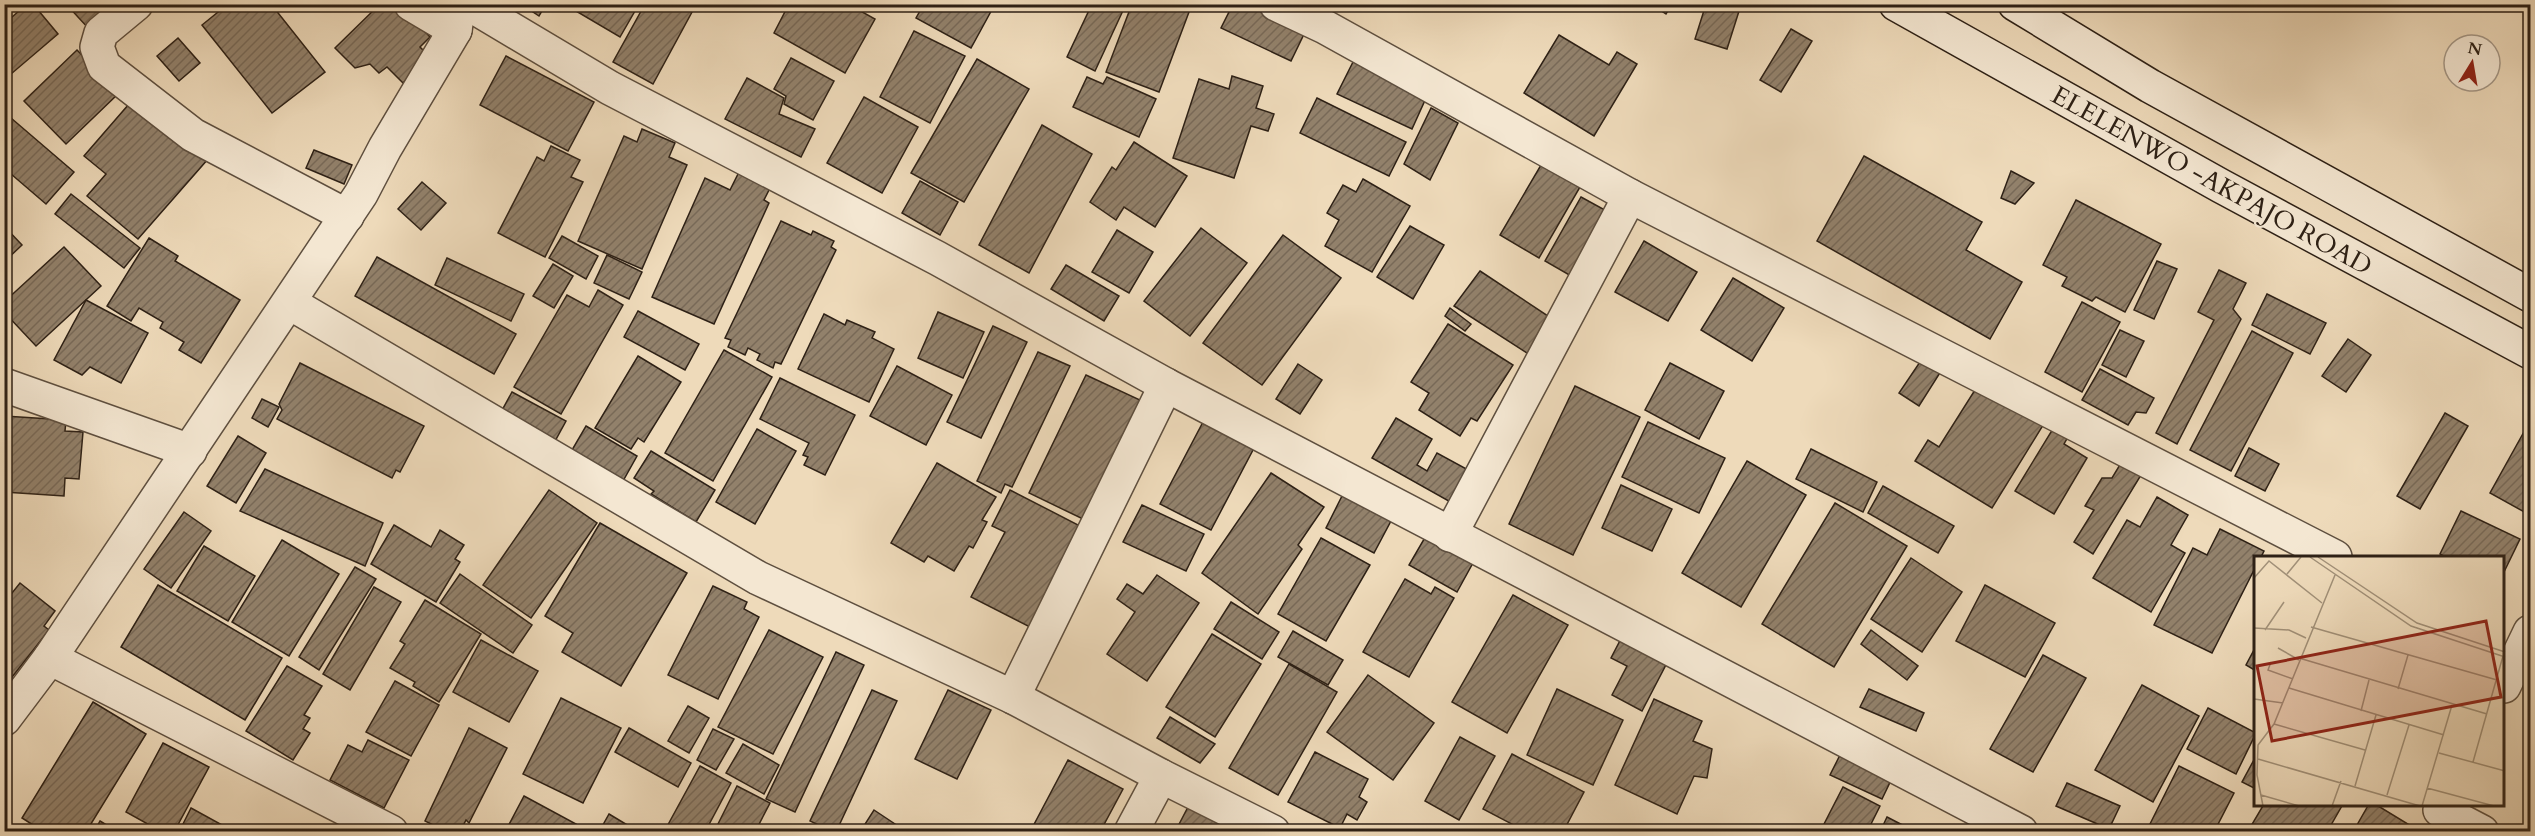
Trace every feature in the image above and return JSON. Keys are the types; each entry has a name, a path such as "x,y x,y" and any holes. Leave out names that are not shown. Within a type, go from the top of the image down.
{"street":[{"path":"136,4 101,33 97,47 104,66 193,135 347,216"},
{"path":"411,4 461,13 610,88 937,258 1166,385 2003,827"},
{"path":"1276,4 1325,27 1630,196 2333,556"},
{"name":"ELELENWO -AKPAJO ROAD","path":"1896,4 2221,186 2530,352"},
{"name":"ELELENWO -AKPAJO ROAD","path":"2015,4 2150,86 2530,296"},
{"path":"4,719 50,658 347,216 461,13"},
{"path":"1450,535 1630,196"},
{"path":"290,303 758,578 1013,697 1161,776 1273,831"},
{"path":"4,385 190,452"},
{"path":"1013,697 1166,385"},
{"path":"2505,683 2518,643"},
{"path":"50,658 391,831"},
{"path":"1131,831 1161,776"},
{"path":"2437,815 2482,831"}],"building":[{"path":"27,4 33,4 58,34 4,80 4,24"},
{"path":"66,4 114,4 89,29"},
{"path":"228,4 271,4 325,72 272,113 202,25"},
{"path":"380,4 395,6 399,4 430,37 420,47 427,54 423,63 403,83 387,67 379,73 370,64 355,68 335,48"},
{"path":"521,4 546,4 539,16"},
{"path":"564,4 639,4 620,37"},
{"path":"645,4 678,4 692,12 653,84 613,62"},
{"path":"789,4 848,4 875,19 845,73 774,33"},
{"path":"875,4 889,4 886,10"},
{"path":"924,4 995,4 971,48 916,18"},
{"path":"1092,4 1126,4 1095,71 1067,57"},
{"path":"1132,4 1192,4 1159,92 1106,72"},
{"path":"1233,4 1247,4 1305,32 1291,61 1221,28"},
{"path":"1651,4 1672,4 1666,14"},
{"path":"1706,4 1728,4 1740,8 1727,49 1695,39"},
{"path":"1791,29 1812,41 1781,92 1760,80"},
{"path":"914,31 965,56 930,123 880,97"},
{"path":"1559,35 1609,65 1617,52 1637,64 1594,136 1524,93"},
{"path":"178,38 200,63 179,81 157,56"},
{"path":"77,50 119,93 66,144 24,101"},
{"path":"506,56 594,102 568,151 480,105"},
{"path":"791,58 834,81 813,120 784,104 786,96 774,89"},
{"path":"977,59 1029,89 964,202 911,173"},
{"path":"1354,60 1426,98 1412,129 1337,94"},
{"path":"1232,76 1263,86 1256,108 1274,114 1268,131 1251,126 1234,178 1173,158 1199,79 1229,89"},
{"path":"1087,77 1103,84 1107,77 1156,99 1139,137 1073,107"},
{"path":"747,78 784,98 779,114 815,129 801,157 725,119"},
{"path":"135,97 208,159 138,239 87,196 106,174 84,156"},
{"path":"864,97 918,127 882,193 827,163"},
{"path":"1317,98 1406,142 1389,176 1300,133"},
{"path":"1431,108 1458,123 1430,180 1404,164"},
{"path":"4,112 74,172 46,204 4,168"},
{"path":"1042,125 1092,154 1029,273 979,245"},
{"path":"642,129 675,143 669,157 687,165 642,269 578,241 624,136 637,142"},
{"path":"1134,142 1187,176 1155,227 1124,207 1116,220 1090,202 1112,167 1116,170"},
{"path":"551,146 580,160 571,177 583,182 545,257 498,233 537,157 544,161"},
{"path":"314,150 352,165 344,184 306,168"},
{"path":"1864,156 1982,222 1966,250 2022,282 1990,339 1817,241"},
{"path":"1541,165 1580,187 1539,258 1500,235"},
{"path":"741,168 773,182 764,200 769,203 714,324 652,297 705,178 730,190"},
{"path":"2011,171 2034,183 2015,204 2001,198"},
{"path":"1363,179 1410,206 1372,272 1325,246 1339,220 1327,213 1343,185 1356,192"},
{"path":"920,181 958,202 940,235 902,213"},
{"path":"422,182 446,203 421,230 398,209"},
{"path":"71,194 140,248 124,268 55,214"},
{"path":"1581,197 1614,215 1578,280 1545,261"},
{"path":"2076,200 2161,244 2125,312 2096,297 2092,301 2062,286 2067,277 2043,265"},
{"path":"781,221 811,235 813,231 834,241 831,247 836,250 781,364 775,362 773,368 757,360 760,354 748,348 745,355 728,347 731,340 725,338"},
{"path":"4,226 22,245 4,262"},
{"path":"1410,226 1444,245 1413,299 1377,277"},
{"path":"1201,228 1247,263 1190,336 1144,301"},
{"path":"1117,230 1153,252 1129,293 1092,272"},
{"path":"1283,235 1341,278 1262,385 1203,343"},
{"path":"562,236 598,256 586,279 549,258"},
{"path":"149,238 178,256 175,261 240,300 201,363 179,350 184,342 160,328 163,322 139,308 131,321 107,306"},
{"path":"1644,241 1697,272 1668,321 1615,292"},
{"path":"64,247 101,286 36,346 4,312 4,302"},
{"path":"607,255 642,272 629,299 594,283"},
{"path":"377,257 516,334 494,374 355,296"},
{"path":"447,258 524,294 511,321 435,285"},
{"path":"2157,261 2177,269 2154,319 2134,310"},
{"path":"553,264 573,276 554,308 533,296"},
{"path":"1066,265 1119,296 1104,321 1051,289"},
{"path":"2219,270 2246,283 2233,309 2241,319 2177,444 2156,433 2214,320 2198,312"},
{"path":"1480,271 1554,320 1530,355 1454,306"},
{"path":"1733,278 1784,308 1752,361 1701,330"},
{"path":"598,290 623,305 561,414 514,387 567,295 589,307"},
{"path":"2267,294 2326,323 2310,354 2252,325"},
{"path":"86,300 148,333 121,383 90,367 82,375 54,360"},
{"path":"2082,302 2120,322 2082,392 2045,372"},
{"path":"1450,308 1471,324 1465,331 1445,316"},
{"path":"638,311 699,344 685,370 624,337"},
{"path":"938,312 984,332 963,378 918,358"},
{"path":"824,314 845,325 847,320 875,332 872,338 894,349 869,402 798,369"},
{"path":"1448,324 1513,365 1477,421 1471,418 1460,436 1419,410 1429,393 1411,382"},
{"path":"993,326 1027,342 981,438 947,422"},
{"path":"2120,330 2144,341 2126,377 2102,365"},
{"path":"2252,331 2293,353 2231,471 2190,450"},
{"path":"2348,339 2371,355 2346,392 2322,376"},
{"path":"724,350 772,377 713,481 665,453"},
{"path":"1038,352 1070,366 1012,487 1005,484 1001,493 977,481"},
{"path":"638,356 681,382 644,442 638,438 631,449 595,428"},
{"path":"1924,356 1943,368 1919,406 1899,393"},
{"path":"300,363 424,426 400,472 396,470 392,478 277,419 282,410 279,404"},
{"path":"1670,363 1724,391 1699,439 1645,410"},
{"path":"1298,364 1322,380 1300,414 1276,399"},
{"path":"897,366 952,395 926,445 870,416"},
{"path":"2100,369 2154,398 2146,413 2136,412 2128,425 2082,400"},
{"path":"1086,375 1140,400 1083,519 1029,493"},
{"path":"780,378 855,415 825,475 804,465 808,457 803,455 809,443 760,419"},
{"path":"1980,382 2045,422 1992,508 1915,461 1928,440 1939,447"},
{"path":"1575,386 1640,417 1573,555 1509,524"},
{"path":"512,392 566,421 554,443 500,414"},
{"path":"262,399 279,407 268,427 252,418"},
{"path":"2445,413 2468,426 2420,509 2397,496"},
{"path":"4,416 66,420 65,431 83,432 79,479 65,478 64,496 4,492"},
{"path":"1396,418 1432,439 1417,465 1427,471 1437,453 1472,472 1454,504 1372,458"},
{"path":"1203,422 1254,448 1211,530 1160,504"},
{"path":"1648,422 1725,458 1699,513 1622,477"},
{"path":"586,426 637,456 623,481 572,450"},
{"path":"2054,427 2072,430 2064,444 2087,458 2054,514 2015,491"},
{"path":"757,429 796,451 755,524 716,502"},
{"path":"2525,430 2530,433 2530,510 2528,514 2490,493"},
{"path":"238,436 266,453 236,503 207,486"},
{"path":"2249,448 2279,464 2265,491 2235,476"},
{"path":"1811,449 1877,482 1863,512 1796,479"},
{"path":"651,451 715,490 696,522 651,494 654,491 634,478"},
{"path":"1747,461 1806,495 1741,607 1682,573"},
{"path":"937,463 996,497 982,520 987,522 973,548 969,546 954,571 928,556 924,562 891,543"},
{"path":"2121,463 2141,475 2093,554 2074,542 2094,510 2085,506 2102,478 2112,478"},
{"path":"265,469 383,523 365,566 240,511"},
{"path":"1271,473 1324,507 1298,545 1302,549 1258,614 1202,573"},
{"path":"1621,485 1672,509 1652,551 1602,528"},
{"path":"1883,486 1954,526 1938,553 1868,513"},
{"path":"549,490 597,523 531,618 483,585"},
{"path":"1010,490 1082,527 1030,627 971,597 1005,532 992,526"},
{"path":"1343,494 1392,519 1374,553 1326,528"},
{"path":"2157,497 2188,515 2171,545 2185,553 2151,612 2093,578 2127,520 2140,527"},
{"path":"1835,503 1907,546 1834,667 1762,624"},
{"path":"1142,505 1204,534 1186,571 1123,542"},
{"path":"2461,511 2520,539 2505,570 2505,556 2443,556 2440,554"},
{"path":"184,512 211,531 171,588 144,569"},
{"path":"600,523 687,573 621,686 562,652 573,633 545,616"},
{"path":"394,525 431,547 440,530 464,545 455,559 460,562 436,602 371,564"},
{"path":"2220,529 2264,551 2262,556 2254,556 2254,570 2212,653 2154,625 2193,548 2207,555"},
{"path":"1427,534 1474,561 1457,592 1409,565"},
{"path":"1321,538 1370,565 1326,641 1278,614"},
{"path":"282,540 339,574 289,656 232,622"},
{"path":"204,546 255,576 228,621 177,591"},
{"path":"1911,558 1962,592 1922,652 1871,619"},
{"path":"355,567 376,579 319,670 299,657"},
{"path":"460,574 532,625 513,653 440,603"},
{"path":"1157,575 1199,603 1147,681 1107,654 1135,612 1117,599 1127,584 1143,594"},
{"path":"1405,579 1431,594 1435,587 1454,598 1409,677 1363,652"},
{"path":"20,583 55,611 44,626 49,630 5,686 4,603"},
{"path":"158,585 282,658 245,720 121,647"},
{"path":"1985,585 2055,623 2025,677 1956,641"},
{"path":"713,586 747,602 744,609 759,617 718,699 668,675"},
{"path":"374,587 401,602 350,690 323,674"},
{"path":"1513,595 1568,625 1507,733 1452,702"},
{"path":"425,600 481,634 439,702 413,686 415,682 390,668 405,644 400,641"},
{"path":"1231,602 1279,632 1262,659 1214,629"},
{"path":"769,630 823,657 773,754 718,727"},
{"path":"1871,630 1918,666 1907,680 1861,644"},
{"path":"1293,631 1343,660 1328,685 1278,657"},
{"path":"1624,633 1670,657 1642,711 1612,695 1627,666 1611,658"},
{"path":"1212,634 1261,664 1215,737 1166,707"},
{"path":"481,640 538,671 509,722 453,692"},
{"path":"2254,650 2254,670 2246,665"},
{"path":"836,652 864,665 795,812 766,799"},
{"path":"2043,655 2086,678 2033,772 1990,749"},
{"path":"1289,664 1337,692 1278,795 1229,768"},
{"path":"287,666 322,686 304,715 310,718 303,729 310,733 293,760 246,731"},
{"path":"1368,675 1434,723 1393,780 1327,732"},
{"path":"395,681 439,705 411,756 366,732"},
{"path":"2142,685 2199,716 2153,802 2095,770"},
{"path":"1557,689 1623,720 1593,785 1527,755"},
{"path":"1869,689 1924,713 1916,731 1860,707"},
{"path":"872,690 897,701 836,832 833,832 810,821"},
{"path":"948,690 991,710 957,779 915,759"},
{"path":"561,698 621,728 583,803 523,774"},
{"path":"1654,699 1702,721 1693,741 1712,749 1707,778 1694,776 1677,814 1615,785"},
{"path":"93,702 146,734 86,832 44,832 22,818"},
{"path":"688,706 709,718 689,753 668,741"},
{"path":"2208,708 2254,732 2254,737 2236,774 2187,749"},
{"path":"1170,717 1215,744 1200,763 1157,738"},
{"path":"469,728 507,748 469,823 466,820 460,832 447,832 425,821"},
{"path":"629,728 691,763 678,787 615,752"},
{"path":"713,729 734,739 716,770 697,760"},
{"path":"1460,737 1495,756 1459,820 1425,801"},
{"path":"368,740 409,760 384,808 330,780 348,745 362,752"},
{"path":"163,743 209,767 174,832 162,832 126,812"},
{"path":"743,744 779,765 764,794 726,773"},
{"path":"1842,751 1893,776 1882,799 1830,775"},
{"path":"1315,752 1368,779 1359,797 1367,802 1357,820 1347,814 1340,828 1288,802"},
{"path":"1512,754 1584,792 1563,832 1527,832 1483,809"},
{"path":"1068,760 1123,789 1100,832 1030,832"},
{"path":"2254,760 2254,788 2242,782"},
{"path":"700,766 731,783 705,832 664,832"},
{"path":"2179,766 2234,793 2214,832 2146,832"},
{"path":"2067,783 2120,806 2109,829 2056,806"},
{"path":"737,786 770,803 755,832 714,832"},
{"path":"1843,787 1880,806 1867,832 1829,832 1822,828"},
{"path":"524,796 576,824 571,832 505,832"},
{"path":"2263,806 2342,806 2327,832 2260,832 2251,826"},
{"path":"2368,806 2378,806 2421,832 2353,832"},
{"path":"1188,807 1235,832 1175,832"},
{"path":"191,808 224,826 221,832 179,832"},
{"path":"874,810 907,832 860,832"},
{"path":"609,814 639,832 599,832"},
{"path":"1887,817 1916,832 1880,832"},
{"path":"100,821 118,832 94,832"}]}
